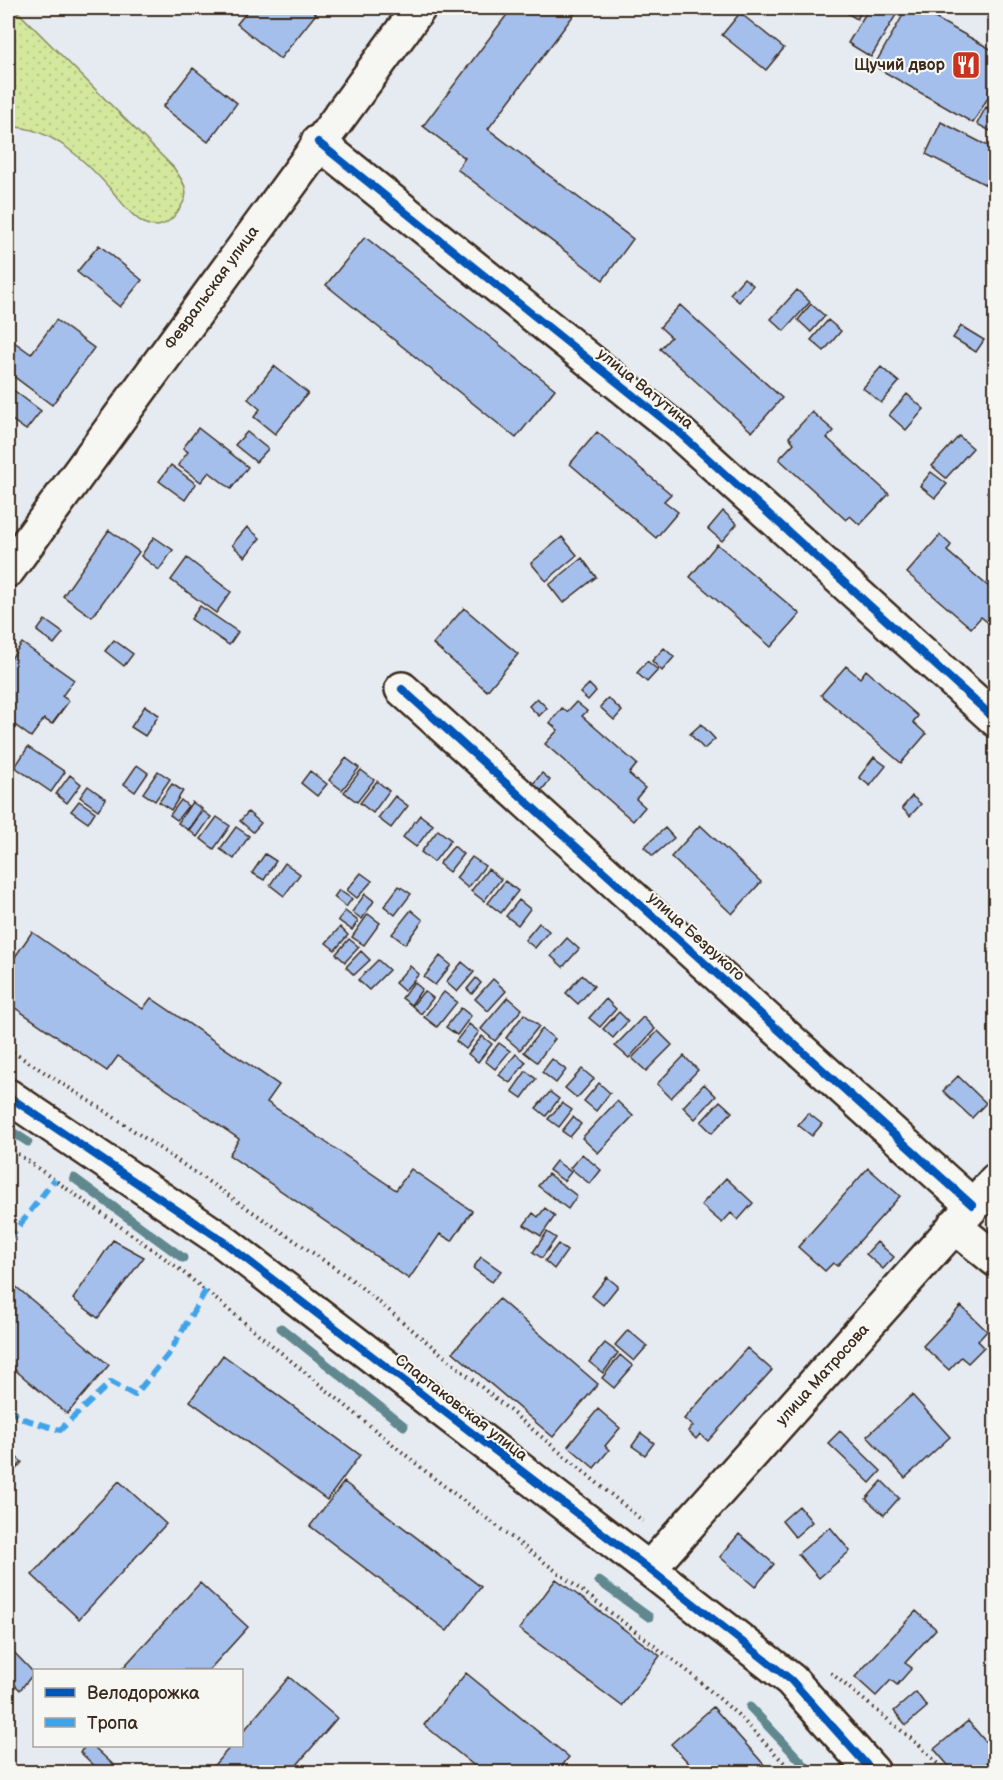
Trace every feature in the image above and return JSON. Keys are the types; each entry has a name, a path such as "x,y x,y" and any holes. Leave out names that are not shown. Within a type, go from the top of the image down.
{"street":[{"name":"Февральская улица","path":"8,570 318,142 419,8"},
{"name":"улица Ватутина","path":"318,142 674,428 996,720"},
{"name":"улица Безрукого","path":"402,689 963,1216"},
{"name":"Спартаковская улица","path":"8,1096 220,1239 650,1569 791,1680 873,1773"},
{"name":"улица Матросова","path":"650,1569 996,1180"},
{"path":"963,1216 996,1260"}],"path":[{"path":"8,1049 102,1109 351,1279 672,1544"},
{"path":"8,1147 173,1264 435,1479 690,1672 738,1715 793,1773"}],"green space":[{"path":"8,8 14,8 174,168 184,183 186,196 178,212 169,221 159,226 146,224 128,210 92,169 66,148 38,132 8,127"}],"building":[{"path":"250,8 308,8 316,14 280,59 237,24"},
{"path":"512,8 579,8 488,129 633,239 603,280 457,169 465,158 423,126"},
{"path":"838,8 864,8 857,19"},
{"path":"869,8 900,8 871,57 848,43"},
{"path":"907,8 917,8 996,52 996,84 973,123 874,66"},
{"path":"740,13 784,48 766,70 722,35"},
{"path":"193,68 237,103 208,142 163,107"},
{"path":"986,107 996,112 996,134 977,124"},
{"path":"941,122 996,150 996,170 988,186 926,154"},
{"path":"365,237 555,389 516,438 326,285"},
{"path":"99,245 142,280 120,307 77,272"},
{"path":"744,278 753,285 739,302 730,294"},
{"path":"797,290 810,302 784,331 771,319"},
{"path":"811,304 825,316 811,332 798,320"},
{"path":"680,305 782,398 752,432 660,349 671,337 660,327"},
{"path":"56,320 94,348 52,405 8,372 8,342 10,339 31,354"},
{"path":"828,320 841,331 824,351 811,340"},
{"path":"961,326 984,340 976,352 953,338"},
{"path":"274,366 308,393 275,434 254,417 260,409 248,399"},
{"path":"881,367 899,382 881,403 863,388"},
{"path":"8,386 41,411 26,430 8,417"},
{"path":"907,394 924,409 906,430 889,415"},
{"path":"812,412 834,431 827,438 889,494 860,525 850,516 846,520 779,459 794,443 789,437"},
{"path":"198,428 248,467 231,489 209,472 201,482 178,465 188,452 183,448"},
{"path":"247,432 268,449 256,462 235,445"},
{"path":"597,432 671,494 664,501 678,512 656,538 570,464"},
{"path":"959,436 973,448 946,478 932,466"},
{"path":"171,465 196,484 185,500 159,481"},
{"path":"931,472 947,484 935,498 920,486"},
{"path":"996,481 996,498 987,492"},
{"path":"723,511 737,524 722,541 708,529"},
{"path":"247,527 260,538 245,557 232,545"},
{"path":"109,530 139,552 92,617 63,596"},
{"path":"940,535 951,545 947,551 996,593 996,629 981,617 971,628 907,573"},
{"path":"154,537 173,550 159,570 141,556"},
{"path":"562,537 577,555 546,581 531,563"},
{"path":"717,544 800,614 771,647 690,577"},
{"path":"187,558 231,592 216,613 171,580"},
{"path":"582,558 596,577 563,603 549,585"},
{"path":"200,606 238,632 229,645 191,619"},
{"path":"464,608 518,654 487,691 433,644"},
{"path":"45,620 63,633 54,644 37,631"},
{"path":"114,640 133,654 124,666 105,651"},
{"path":"22,643 74,680 62,696 69,701 52,724 44,719 31,737 8,720 8,663"},
{"path":"664,648 674,657 662,671 652,661"},
{"path":"647,661 658,670 647,682 637,673"},
{"path":"846,666 860,678 866,670 918,716 913,722 926,734 901,763 821,695"},
{"path":"589,684 596,691 588,700 580,693"},
{"path":"537,698 547,708 539,716 529,706"},
{"path":"608,698 622,711 614,720 600,707"},
{"path":"576,702 587,711 582,716 637,764 629,774 645,788 636,799 645,807 633,821 545,744 558,730 550,723 562,708 567,712"},
{"path":"145,706 159,715 145,736 131,727"},
{"path":"701,724 715,739 704,749 690,734"},
{"path":"28,747 65,772 51,792 15,767"},
{"path":"8,750 14,755 8,765"},
{"path":"874,757 886,766 870,786 859,777"},
{"path":"346,758 359,768 342,790 329,780"},
{"path":"137,765 148,773 135,792 124,784"},
{"path":"361,770 374,780 357,802 344,792"},
{"path":"158,771 170,779 155,801 143,793"},
{"path":"310,771 327,784 317,796 301,783"},
{"path":"542,773 550,780 541,791 533,784"},
{"path":"70,775 81,784 67,803 56,794"},
{"path":"377,781 389,791 373,813 360,803"},
{"path":"172,784 183,791 171,810 159,802"},
{"path":"88,786 106,799 98,810 80,797"},
{"path":"395,796 408,806 391,828 378,818"},
{"path":"912,796 921,804 910,816 902,808"},
{"path":"181,800 188,806 177,820 170,815"},
{"path":"79,801 95,812 88,823 71,811"},
{"path":"192,802 202,809 188,830 178,823"},
{"path":"203,811 211,817 197,837 189,830"},
{"path":"248,812 261,823 253,832 240,821"},
{"path":"420,815 433,825 416,847 403,837"},
{"path":"217,817 230,826 214,849 201,839"},
{"path":"700,825 761,882 732,914 671,857"},
{"path":"236,827 249,836 234,859 220,849"},
{"path":"665,828 674,838 653,856 644,847"},
{"path":"438,830 451,840 434,862 421,852"},
{"path":"454,846 463,854 449,872 439,864"},
{"path":"265,854 276,861 264,880 252,873"},
{"path":"472,857 485,866 468,888 456,878"},
{"path":"285,863 300,874 284,896 270,885"},
{"path":"488,869 501,879 484,901 471,891"},
{"path":"361,873 372,881 357,898 347,890"},
{"path":"505,881 518,891 501,913 488,903"},
{"path":"399,886 411,894 395,915 384,906"},
{"path":"339,890 352,899 346,907 334,897"},
{"path":"365,894 374,901 362,919 352,912"},
{"path":"519,900 530,909 518,925 506,916"},
{"path":"411,910 423,920 405,944 392,934"},
{"path":"345,911 358,921 352,930 338,920"},
{"path":"368,914 380,923 364,945 352,937"},
{"path":"539,923 549,931 535,948 525,940"},
{"path":"340,927 348,935 335,950 326,943"},
{"path":"32,932 143,1009 151,998 279,1085 267,1102 396,1190 411,1169 472,1211 452,1241 440,1234 409,1279 229,1155 239,1139 118,1056 107,1071 8,1003 8,967"},
{"path":"567,938 579,949 563,967 551,956"},
{"path":"349,939 359,947 345,962 336,954"},
{"path":"361,951 370,960 354,975 346,967"},
{"path":"440,956 451,965 435,985 424,977"},
{"path":"378,960 389,970 369,990 358,980"},
{"path":"462,962 474,972 457,992 446,982"},
{"path":"410,966 419,974 404,991 395,983"},
{"path":"582,975 594,986 578,1004 566,993"},
{"path":"476,978 481,983 472,994 467,989"},
{"path":"493,979 506,991 488,1011 475,999"},
{"path":"414,982 422,989 411,1005 402,998"},
{"path":"424,991 433,998 421,1014 412,1006"},
{"path":"444,992 457,1002 437,1027 424,1017"},
{"path":"508,997 522,1009 495,1041 481,1029"},
{"path":"606,999 616,1009 600,1027 589,1018"},
{"path":"461,1008 471,1016 457,1035 446,1027"},
{"path":"619,1012 628,1021 613,1038 603,1029"},
{"path":"524,1014 539,1026 520,1050 506,1038"},
{"path":"643,1017 655,1029 629,1058 615,1046"},
{"path":"469,1024 479,1032 466,1049 456,1041"},
{"path":"542,1029 555,1039 537,1062 524,1052"},
{"path":"658,1031 672,1045 646,1071 632,1058"},
{"path":"482,1036 492,1044 478,1062 468,1054"},
{"path":"499,1043 510,1051 495,1069 485,1061"},
{"path":"516,1054 526,1062 510,1083 499,1075"},
{"path":"684,1056 698,1070 671,1098 657,1084"},
{"path":"552,1059 566,1070 556,1083 542,1072"},
{"path":"582,1069 594,1079 577,1098 565,1088"},
{"path":"526,1071 536,1079 522,1098 512,1091"},
{"path":"958,1076 986,1103 972,1118 943,1091"},
{"path":"599,1083 610,1093 596,1111 584,1101"},
{"path":"704,1084 716,1096 695,1119 683,1107"},
{"path":"550,1092 559,1099 546,1116 536,1108"},
{"path":"617,1101 633,1116 598,1153 582,1138"},
{"path":"720,1101 732,1112 712,1133 701,1122"},
{"path":"562,1103 572,1110 559,1127 548,1119"},
{"path":"808,1113 822,1124 812,1136 798,1125"},
{"path":"573,1117 581,1124 570,1137 562,1131"},
{"path":"582,1154 601,1170 590,1184 570,1168"},
{"path":"556,1161 571,1172 564,1181 549,1170"},
{"path":"868,1168 900,1196 837,1266 833,1263 825,1271 798,1247"},
{"path":"548,1174 577,1196 568,1209 538,1186"},
{"path":"726,1178 753,1203 738,1220 731,1213 722,1223 701,1205"},
{"path":"545,1208 555,1216 541,1236 524,1225 533,1213 538,1217"},
{"path":"547,1232 556,1238 542,1258 533,1252"},
{"path":"113,1240 144,1257 98,1318 73,1299"},
{"path":"877,1242 894,1257 883,1269 866,1254"},
{"path":"558,1244 567,1251 554,1269 545,1261"},
{"path":"481,1257 501,1271 492,1282 473,1268"},
{"path":"607,1277 618,1286 603,1305 592,1296"},
{"path":"14,1285 109,1365 67,1414 8,1364 8,1293"},
{"path":"499,1299 598,1384 553,1437 453,1352"},
{"path":"961,1306 987,1331 978,1341 984,1347 968,1363 961,1357 949,1370 923,1346"},
{"path":"628,1330 647,1346 634,1361 615,1345"},
{"path":"605,1343 618,1353 603,1373 589,1362"},
{"path":"747,1348 772,1370 708,1441 700,1434 696,1439 688,1431 693,1426 684,1419"},
{"path":"223,1355 360,1455 327,1500 190,1401"},
{"path":"620,1355 633,1366 614,1388 602,1378"},
{"path":"912,1395 950,1437 905,1478 867,1436"},
{"path":"598,1409 620,1428 605,1446 609,1450 594,1468 568,1446"},
{"path":"840,1431 881,1471 870,1483 828,1443"},
{"path":"641,1433 654,1443 645,1455 632,1446"},
{"path":"8,1450 22,1462 8,1479"},
{"path":"119,1481 166,1524 79,1619 32,1575"},
{"path":"882,1481 899,1498 884,1515 866,1499"},
{"path":"344,1482 481,1587 447,1631 310,1526"},
{"path":"799,1506 812,1522 795,1537 782,1521"},
{"path":"830,1527 850,1551 819,1578 798,1554"},
{"path":"739,1534 774,1564 755,1587 720,1557"},
{"path":"556,1579 660,1656 622,1706 519,1629"},
{"path":"200,1583 248,1627 210,1669 122,1669"},
{"path":"916,1611 936,1629 905,1663 912,1668 897,1685 891,1680 876,1696 855,1677"},
{"path":"8,1646 33,1674 20,1690 8,1678"},
{"path":"466,1673 569,1757 557,1772 482,1772 424,1725"},
{"path":"289,1677 337,1718 291,1772 208,1772 230,1747 243,1747 243,1732"},
{"path":"916,1692 927,1707 906,1725 894,1711"},
{"path":"713,1707 767,1768 762,1772 697,1772 671,1744"},
{"path":"968,1721 996,1754 987,1763 991,1768 985,1772 969,1772 962,1765 954,1772 934,1749"},
{"path":"85,1747 94,1747 121,1772 101,1772 80,1752"}],"waterway":[{"path":"8,1129 28,1142"},
{"path":"74,1178 183,1258"},
{"path":"281,1328 404,1426"},
{"path":"599,1581 649,1617"},
{"path":"750,1707 811,1772"}],"marked path":[{"path":"8,1240 55,1179"},
{"path":"8,1407 20,1418 60,1430 111,1382 135,1395 168,1355 206,1290"}],"cycle path":[{"path":"318,142 674,428 996,720"},
{"path":"402,689 972,1205"},
{"path":"8,1096 220,1239 649,1569 791,1680 873,1772"}],"place":[{"name":"Щучий двор","path":"966,65"}]}
